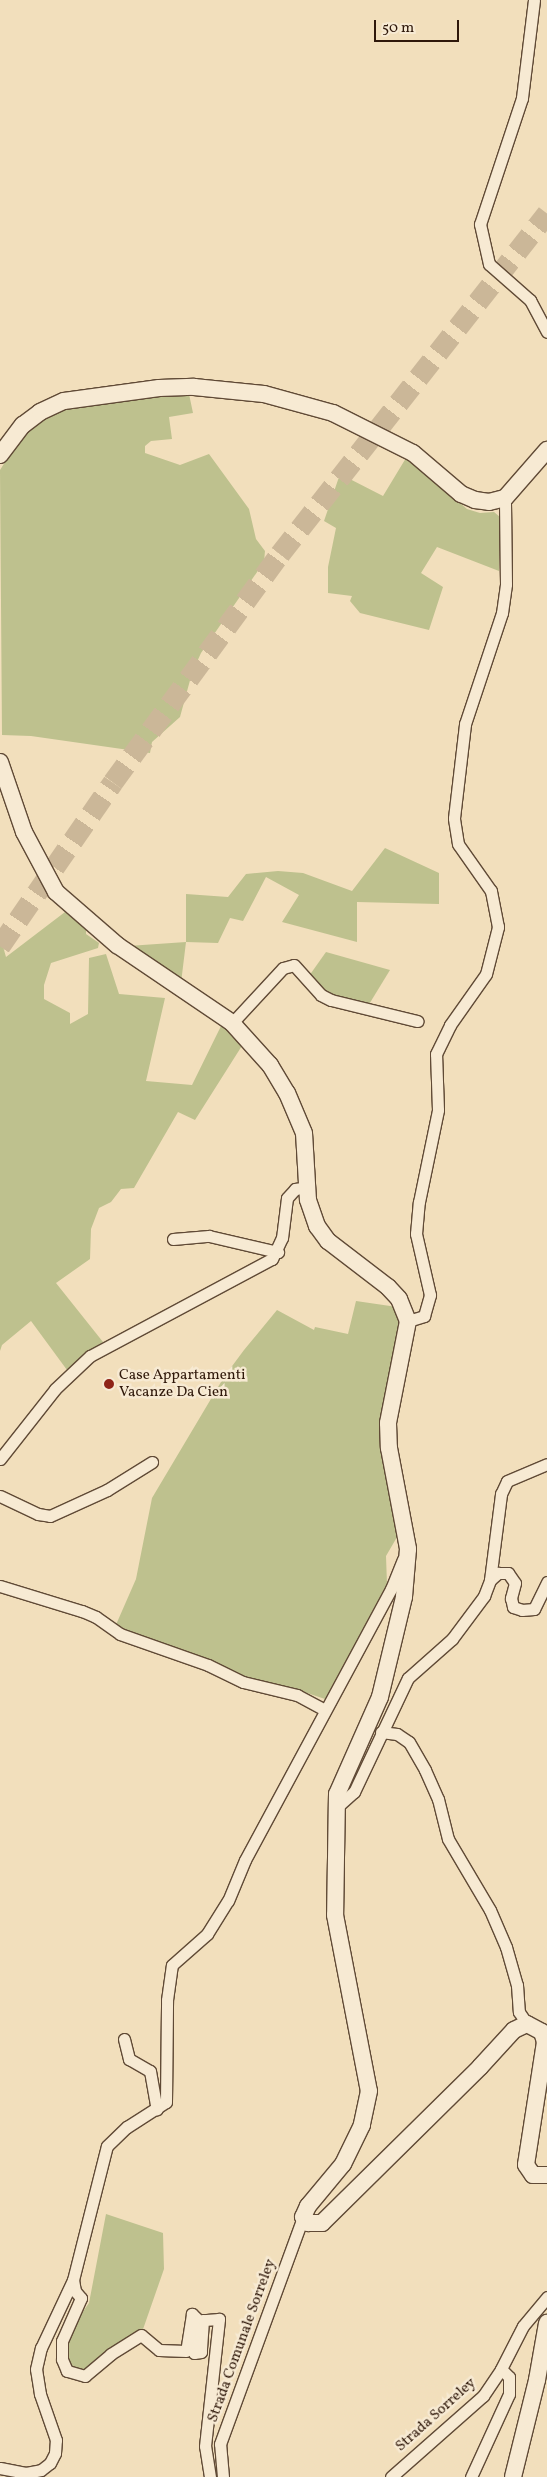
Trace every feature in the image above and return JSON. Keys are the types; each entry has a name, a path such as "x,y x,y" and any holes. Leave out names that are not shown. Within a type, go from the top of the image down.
{"street":[{"path":"534,0 522,98 480,224 482,246 489,264 530,300 547,332"},
{"path":"0,456 23,425 40,412 64,401 159,388 194,387 264,394 311,406 348,420 413,453 468,497 489,502 505,498 547,450"},
{"path":"408,1321 424,1316 430,1295 416,1234 419,1202 438,1110 436,1054 450,1024 486,974 498,927 491,891 458,844 454,818 465,724 502,613 506,584 505,498"},
{"path":"0,762 24,832 56,892 117,945 232,1023 252,1041 287,1093 304,1133 310,1212 317,1226 328,1241 388,1287 399,1299 408,1321 388,1423 389,1448 408,1549 404,1597 380,1697 337,1794 336,1808 335,1915 368,2091 362,2125 343,2164 308,2206 303,2217 308,2223 322,2223 480,2068 514,2030 527,2024"},
{"path":"232,1023 283,968 294,965 321,994 331,1000 417,1021"},
{"path":"0,1460 55,1389 90,1356 240,1279 268,1262 278,1252 287,1198 295,1189 307,1187"},
{"path":"173,1239 209,1236 278,1252"},
{"path":"0,1496 38,1514 50,1516 107,1490 152,1462"},
{"path":"336,1808 354,1792 408,1678 452,1639 484,1596 490,1580 501,1494 507,1481 547,1464"},
{"path":"0,2468 26,2473 41,2470 50,2463 55,2453 56,2440 40,2394 36,2369 41,2348 73,2280 107,2146 126,2127 166,2102 167,2000 172,1965 207,1934 228,1901 245,1860 391,1589 408,1549"},
{"path":"490,1580 498,1573 508,1573 515,1583 511,1598 513,1607 522,1610 534,1609 547,1582"},
{"path":"0,1586 82,1611 96,1617 120,1634 208,1665 244,1682 297,1695 325,1710"},
{"path":"381,1732 397,1734 409,1742 425,1770 438,1799 448,1839 490,1910 506,1948 516,1985 518,2012 527,2024 542,2032 545,2042 526,2165 533,2175 547,2175"},
{"path":"124,2039 129,2059 150,2071 157,2109"},
{"name":"Strada Comunale Sorreley","path":"222,2477 220,2444 303,2217"},
{"path":"73,2280 75,2291 81,2298 62,2341 62,2359 67,2371 85,2376 111,2354 141,2335 159,2350 186,2351 192,2314 196,2318 194,2353 201,2352 204,2320 219,2319 206,2446 210,2477"},
{"name":"Strada Sorreley","path":"390,2477 483,2396 501,2369 523,2326 547,2297"},
{"path":"513,2477 537,2380 547,2323"},
{"path":"471,2477 509,2394 509,2377 501,2369"}],"green space":[{"path":"164,394 189,394 193,413 169,417 172,439 151,441 145,446 145,453 180,465 209,454 249,509 256,539 265,551 264,562 201,653 192,673 180,717 152,742 150,753 31,736 2,735 0,470 21,437 41,419 66,407"},
{"path":"406,458 467,509 480,513 494,512 500,517 499,571 437,547 421,573 443,587 429,630 360,613 350,601 352,596 328,593 328,567 336,528 324,521 340,474 383,496"},
{"path":"385,848 439,873 439,904 357,902 357,942 282,922 299,895 266,877 243,921 230,918 218,943 186,942 186,894 228,897 246,874 278,871 303,873 352,891"},
{"path":"65,912 86,929 86,934 99,943 98,948 51,963 44,985 44,999 70,1013 70,1024 88,1014 89,958 106,954 119,994 165,998 146,1081 192,1085 222,1024 245,1041 195,1120 178,1112 134,1188 121,1189 111,1202 99,1208 91,1229 90,1259 56,1283 103,1342 67,1370 31,1321 2,1345 0,1351 0,936 6,957"},
{"path":"186,942 181,983 128,946"},
{"path":"326,952 390,970 368,1006 329,995 309,976"},
{"path":"356,1301 397,1307 400,1318 400,1337 383,1422 400,1532 386,1556 387,1584 325,1699 292,1688 244,1680 115,1627 136,1579 152,1498 224,1377 277,1310 314,1330 315,1327 348,1334"},
{"path":"106,2214 163,2233 164,2269 141,2335 85,2376 67,2371 62,2341 89,2303"}],"tunnel":[{"path":"0,946 113,782 280,554 547,213"}],"place":[{"name":"Case Appartamenti Vacanze Da Cien","path":"109,1384"}]}
